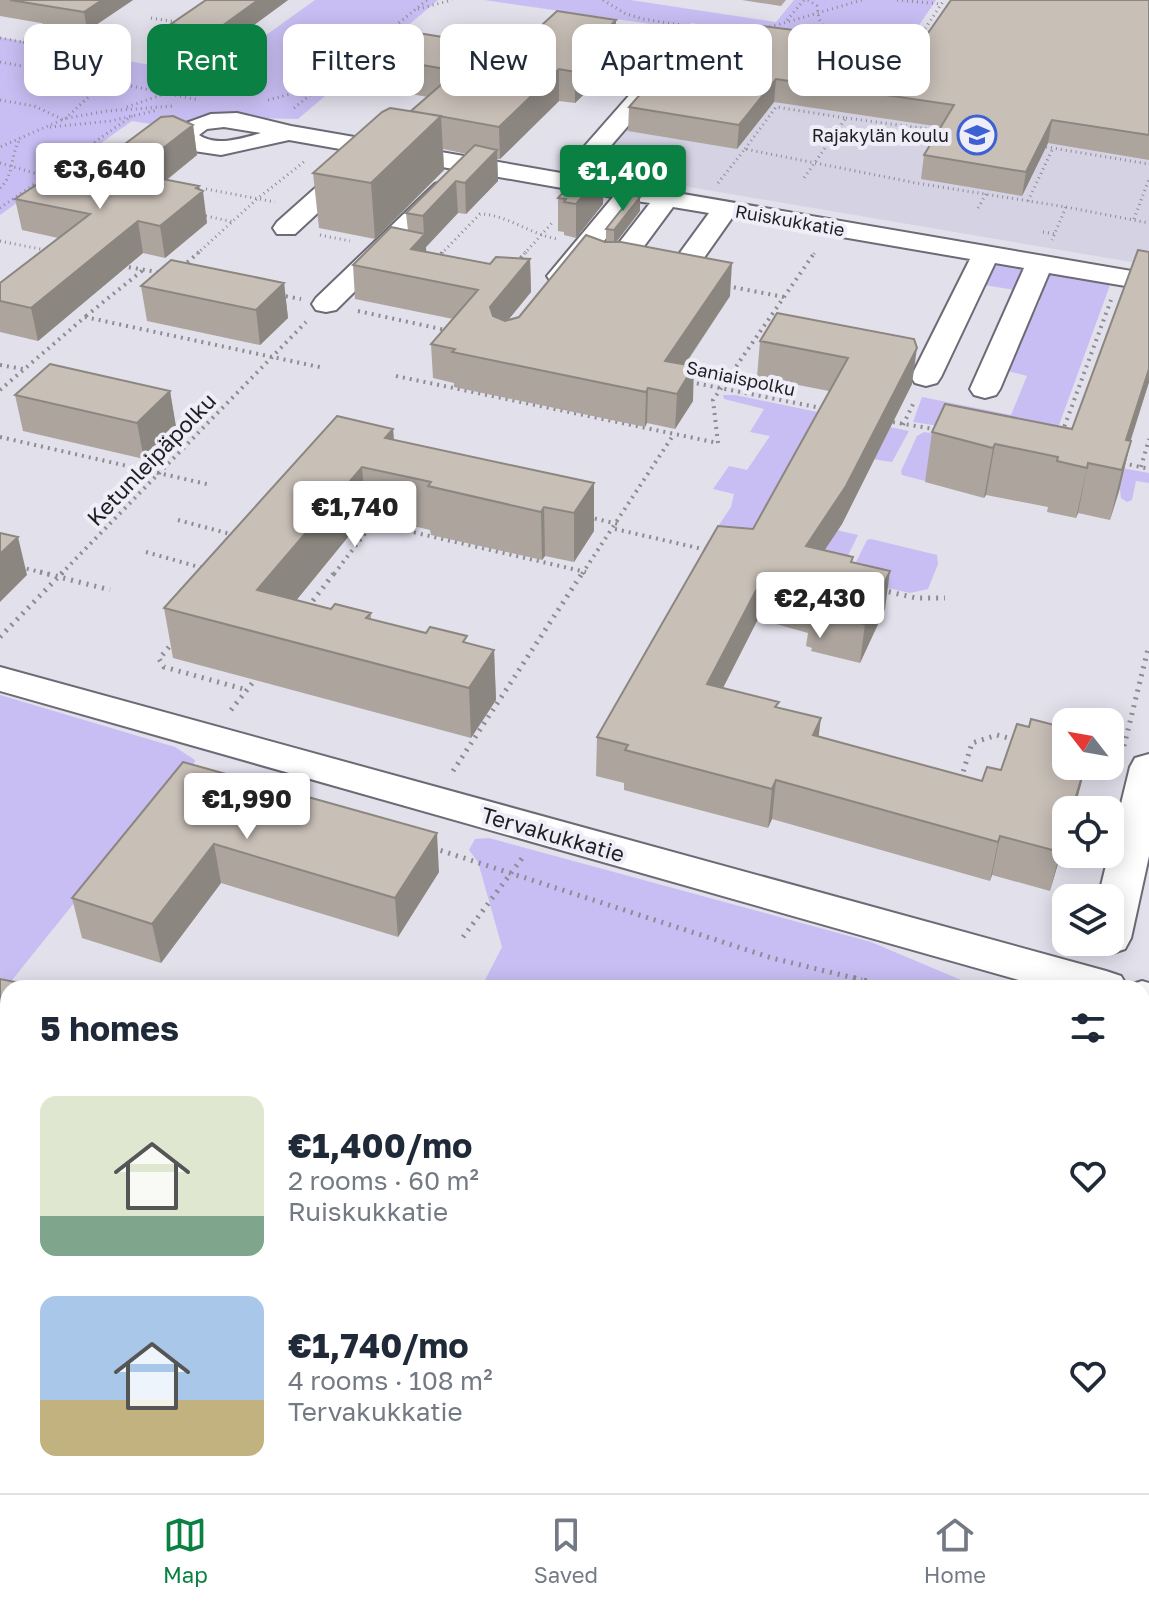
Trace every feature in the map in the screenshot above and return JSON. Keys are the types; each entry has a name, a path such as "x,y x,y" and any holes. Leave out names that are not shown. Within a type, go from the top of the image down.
{"street":[{"path":"567,181 641,96"},
{"name":"Ruiskukkatie","path":"155,139 186,135 195,126 219,119 288,123 330,140 630,192 667,198 721,197 783,208 833,227 973,235 1120,277 1149,282"},
{"path":"286,228 382,149"},
{"path":"326,304 469,164"},
{"path":"548,293 630,192"},
{"path":"677,276 721,197"},
{"path":"615,266 667,198"},
{"path":"926,377 973,235"},
{"path":"985,389 1045,254"},
{"name":"Tervakukkatie","path":"0,679 1076,980"},
{"path":"1118,884 1135,760"},
{"path":"1102,980 1107,956"}],"path":[{"path":"288,123 427,0"},
{"path":"417,9 452,0"},
{"path":"603,0 626,14 676,24"},
{"path":"786,21 806,0 817,6 823,24"},
{"path":"772,26 862,0"},
{"path":"897,0 943,2"},
{"path":"928,24 943,2"},
{"path":"151,18 182,23"},
{"path":"0,38 22,42 49,20"},
{"path":"772,33 777,25"},
{"path":"0,62 24,66"},
{"path":"0,147 62,119 81,108 91,96"},
{"path":"119,110 160,96"},
{"path":"181,96 201,101"},
{"path":"0,100 34,106 62,119"},
{"path":"45,128 111,121 171,107"},
{"path":"721,197 745,149 776,107 949,132"},
{"path":"1,204 132,116"},
{"path":"804,178 846,118"},
{"path":"0,188 11,179 14,168 11,153 21,138"},
{"path":"114,264 173,275 235,222 255,199 330,140"},
{"path":"1046,147 1149,164"},
{"path":"1028,201 1053,148"},
{"path":"745,149 1149,223"},
{"path":"0,163 45,176"},
{"path":"1134,219 1149,179"},
{"path":"206,189 307,209"},
{"path":"973,235 986,194"},
{"path":"1045,254 1066,207"},
{"path":"193,213 235,222"},
{"path":"442,261 438,257 441,253 480,214 492,214 541,236 587,245"},
{"path":"514,266 553,222"},
{"path":"396,376 718,443 713,400 833,227"},
{"path":"286,228 386,248"},
{"path":"1043,232 1055,234"},
{"path":"0,241 57,253"},
{"path":"0,390 143,270"},
{"path":"1061,435 1120,277"},
{"path":"265,292 462,333"},
{"name":"Ketunleipäpolku","path":"0,637 326,304"},
{"path":"85,317 324,368"},
{"path":"757,335 773,338"},
{"path":"0,365 24,370"},
{"name":"Saniaispolku","path":"675,379 827,410"},
{"path":"872,419 941,430"},
{"path":"453,771 675,434"},
{"path":"0,437 211,485"},
{"path":"1141,467 1149,439"},
{"path":"1112,461 1149,469"},
{"path":"306,609 382,511"},
{"path":"573,514 718,553"},
{"path":"178,520 245,538"},
{"path":"373,523 586,572"},
{"path":"146,552 216,572"},
{"path":"15,566 110,590"},
{"path":"870,588 916,598 945,598"},
{"path":"179,635 159,659 164,667 247,690"},
{"path":"1135,760 1149,645"},
{"path":"231,710 263,669"},
{"path":"488,691 504,695"},
{"path":"958,788 972,743 997,735 1024,743"},
{"path":"463,937 543,831"},
{"path":"424,845 772,958 862,980"}],"shaded area":[{"path":"315,0 438,0 410,24 283,24 283,96 325,96 298,119 204,117 177,128 132,121 0,215 0,37 24,41 24,96 131,96 131,61 147,64 147,96 267,96 267,34"},
{"path":"484,0 630,0 776,22 794,0 936,0 920,24 788,24 788,37 772,35 772,24 650,24"},
{"name":"Rajakylän koulu","path":"772,42 788,45 788,96 930,96 930,66 1149,99 1149,265 589,170 654,96 772,96"},
{"path":"930,43 1149,75 1149,91 930,58"},
{"path":"989,261 1026,268 1021,291 978,284"},
{"path":"1050,272 1110,285 1055,436 1042,442 913,422 922,397 1011,415 1027,376 1008,371 1009,366 1040,301 1037,294 1045,275"},
{"path":"723,395 909,431 892,462 872,459 832,529 858,535 841,570 829,576 705,546 731,507 734,494 713,489 729,466 747,470 770,436 750,432 764,409 724,399"},
{"path":"924,432 1149,473 1149,483 1136,481 1132,500 1127,502 1121,498 1120,490 937,453 925,481 902,475 917,436"},
{"path":"867,540 937,555 938,564 928,589 910,593 857,581 853,568"},
{"path":"0,695 175,747 195,760 188,784 173,780 12,980 0,980"},
{"path":"489,838 871,942 961,980 485,980 502,947 478,862 469,850 475,839"}],"building":[{"path":"10,0 102,0 84,12"},
{"path":"206,0 258,0 225,24 171,24"},
{"path":"951,0 1149,0 1149,135 1052,120 1026,172 924,155 954,105 892,96 930,96 930,30"},
{"path":"557,11 616,20 612,24 572,24 572,71 559,69 556,72 556,24 543,24"},
{"path":"772,27 788,29 788,81 776,79 772,84"},
{"path":"424,34 440,37 440,68 424,65"},
{"path":"440,86 440,96 531,96 499,127 411,111"},
{"path":"639,96 762,96 739,125 629,107"},
{"path":"390,108 441,116 371,183 313,173 382,112"},
{"path":"173,116 193,125 131,173 199,186 196,188 203,191 160,226 138,221 31,308 0,301 0,283 90,214 15,199 48,177 74,182 161,117"},
{"path":"475,145 497,150 465,183 456,181 423,216 406,213"},
{"path":"585,168 604,171 576,204 558,198"},
{"path":"633,195 640,197 614,230 606,229"},
{"path":"391,227 425,234 411,249 490,264 496,257 530,259 490,307 493,316 505,321 519,317 586,235 605,242 621,242 732,263 665,361 694,366 677,394 648,388 646,392 452,352 455,349 431,344 478,290 353,265"},
{"path":"1138,250 1149,252 1149,369 1126,440 1131,441 1122,470 1088,463 1087,468 1057,461 1058,457 995,444 993,448 932,432 945,404 1072,429"},
{"path":"171,260 284,283 256,310 141,286"},
{"path":"777,313 914,339 917,348 846,486 806,546 853,557 851,562 890,571 865,624 815,613 817,610 811,608 817,596 761,581 707,684 779,702 775,707 821,718 813,735 982,781 987,767 1001,770 1017,724 1029,727 1031,719 1052,724 1052,780 1081,780 1076,796 1052,796 1052,850 1000,836 998,842 776,780 772,789 625,750 628,745 597,737 718,526 753,529 848,358 760,341"},
{"path":"50,364 170,391 137,423 15,395"},
{"path":"337,416 393,429 385,438 594,483 574,513 544,507 541,512 362,467 257,590 331,609 335,604 371,613 366,618 426,633 430,627 467,636 463,642 494,650 469,688 164,608"},
{"path":"0,533 18,537 0,554"},
{"path":"183,762 437,833 395,898 214,844 152,924 72,898"}],"place":[{"name":"Rajakylän koulu","path":"977,135"}]}
